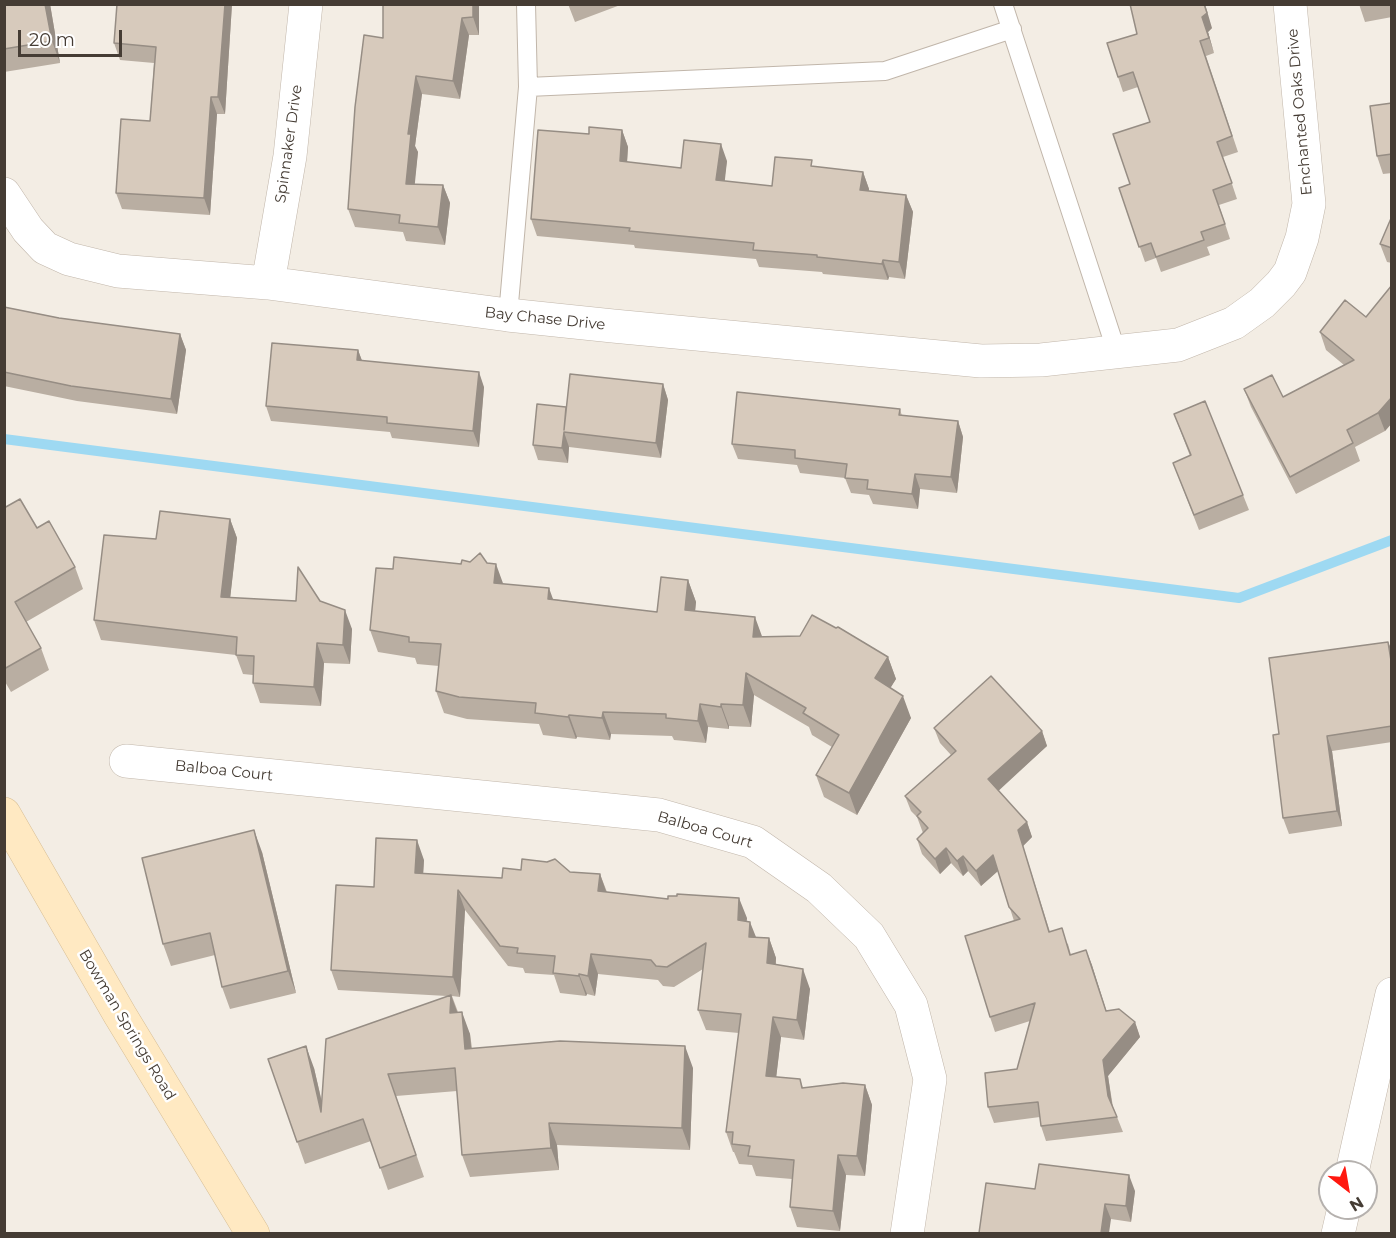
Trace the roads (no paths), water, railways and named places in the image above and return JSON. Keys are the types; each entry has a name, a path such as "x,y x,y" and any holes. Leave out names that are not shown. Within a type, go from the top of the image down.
{"street":[{"name":"Spinnaker Drive","path":"268,283 290,156 306,4"},
{"name":"Enchanted Oaks Drive","path":"1118,353 1178,345 1234,323 1262,303 1290,272 1302,238 1309,204 1290,4"},
{"name":"Bay Chase Drive","path":"4,194 45,248 69,259 118,271 268,283 508,315 981,361 1041,360 1118,353"},
{"name":"Balboa Court","path":"126,760 659,815 753,842 819,888 869,936 911,1005 930,1079 907,1233"},
{"name":"Bowman Springs Road","path":"4,814 120,1015 253,1233"},
{"path":"1355,1160 1392,994"}],"lane":[{"path":"508,315 528,87 526,4"},
{"path":"1003,4 1118,353"},
{"path":"528,87 885,71 1012,29"}],"waterway":[{"path":"4,439 1239,598 1392,540"}]}
